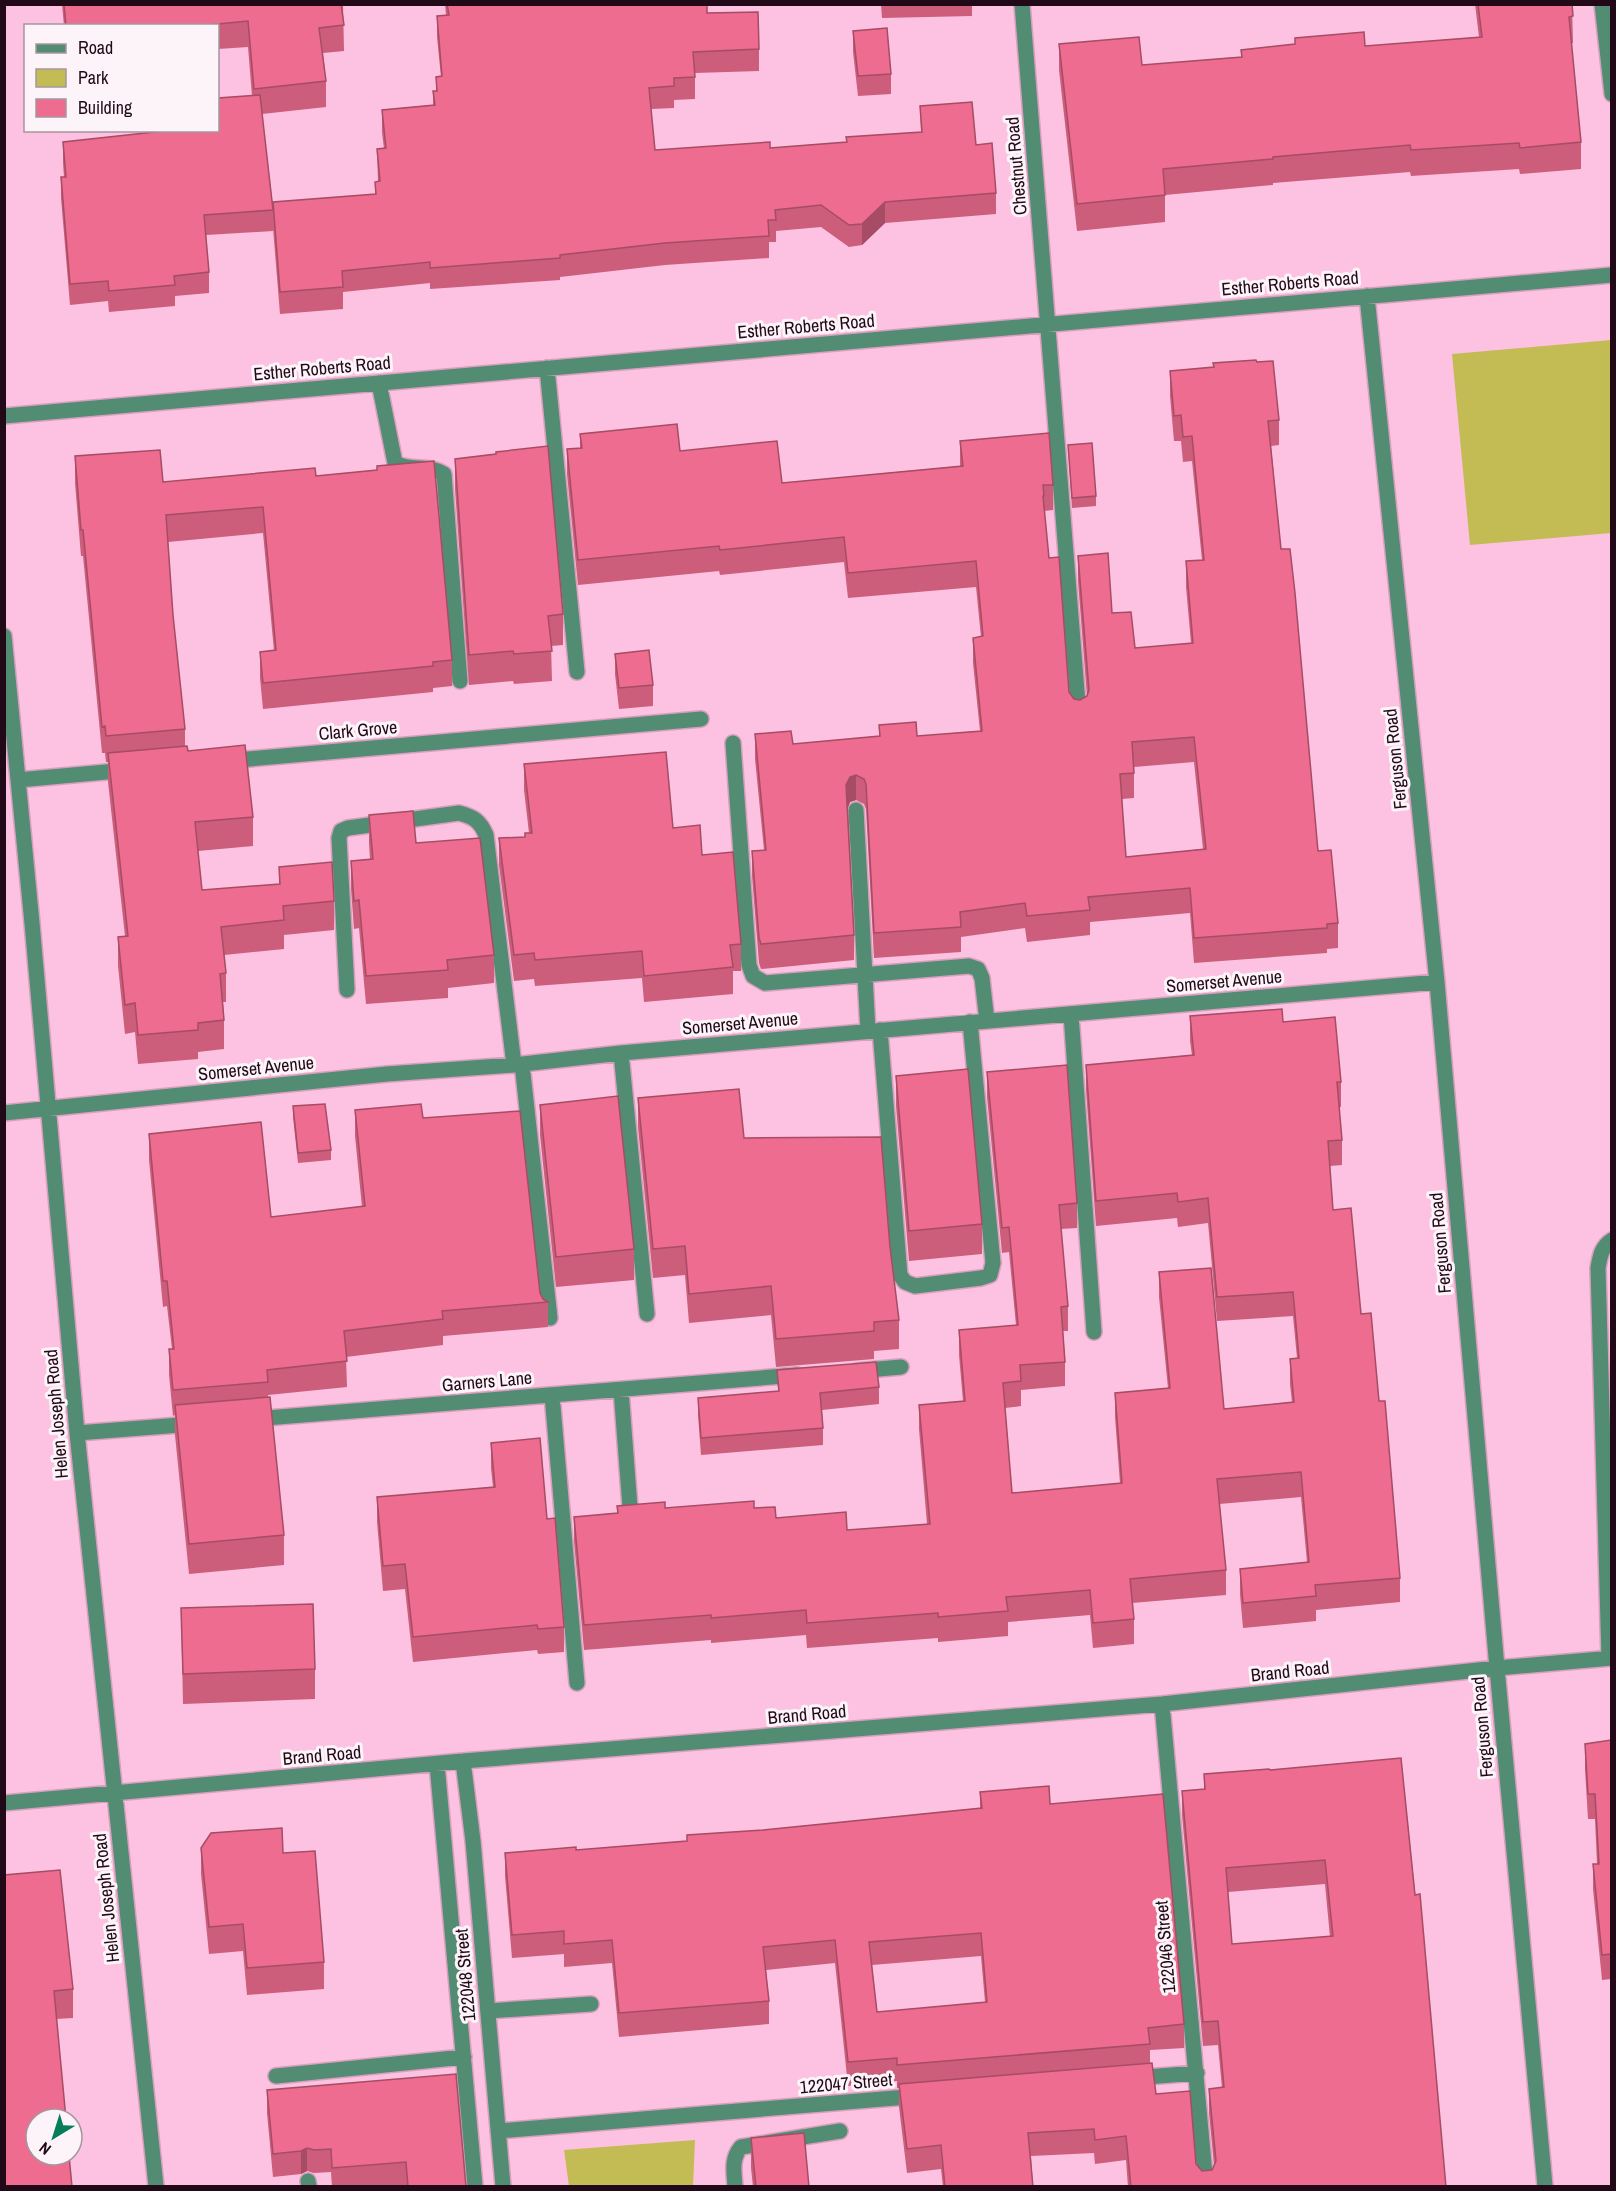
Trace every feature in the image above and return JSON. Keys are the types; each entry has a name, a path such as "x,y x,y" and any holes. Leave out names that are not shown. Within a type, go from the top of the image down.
{"street":[{"name":"Chestnut Road","path":"1022,4 1079,716"},
{"path":"1602,4 1611,94"},
{"name":"Esther Roberts Road","path":"4,416 1611,275"},
{"name":"Ferguson Road","path":"1367,296 1437,982 1545,2187"},
{"path":"547,368 577,672"},
{"path":"379,383 395,462 402,467 437,469 444,474 460,681"},
{"name":"Helen Joseph Road","path":"4,636 77,1433 156,2187"},
{"name":"Clark Grove","path":"209,763 701,719"},
{"path":"733,743 749,965 753,976 765,983 969,966 978,969 982,978 987,1020"},
{"path":"18,780 137,769"},
{"path":"856,810 865,976 874,1030 900,1275 905,1281 915,1286 981,1278 990,1275 993,1263 970,1022"},
{"path":"347,990 339,838 341,831 348,828 459,813 472,816 480,822 486,835 550,1318"},
{"name":"Somerset Avenue","path":"4,1113 387,1074 1437,982"},
{"path":"1071,1014 1094,1332"},
{"path":"621,1053 647,1314"},
{"path":"1610,1658 1598,1268 1600,1255 1611,1240"},
{"path":"843,1372 901,1367"},
{"name":"Garners Lane","path":"243,1420 808,1375"},
{"path":"621,1390 632,1520"},
{"path":"552,1395 577,1683"},
{"path":"77,1433 208,1423"},
{"name":"Brand Road","path":"4,1803 463,1761 1162,1704 1610,1658"},
{"name":"122046 Street","path":"1162,1704 1206,2187"},
{"name":"122048 Street","path":"463,1761 473,1841 503,2187"},
{"path":"437,1764 476,2187"},
{"path":"488,2011 591,2004"},
{"path":"276,2076 464,2057"},
{"path":"1114,2080 1197,2073"},
{"name":"122047 Street","path":"498,2131 936,2095"},
{"path":"735,2187 734,2164 736,2153 741,2147 840,2132"}],"green space":[{"path":"1611,340 1611,533 1470,545 1452,354"},
{"path":"695,2140 693,2186 569,2186 564,2150"}],"building":[{"path":"64,4 341,4 344,25 319,28 326,81 254,89 248,21 217,24 66,24"},
{"path":"447,4 707,4 707,13 758,12 759,49 693,52 695,77 674,78 674,86 649,88 655,150 770,142 770,148 847,142 846,137 922,132 920,106 972,102 976,145 992,143 996,193 885,202 862,224 849,225 821,205 775,210 776,220 768,220 769,236 665,243 560,255 560,258 430,268 430,262 342,271 343,287 280,292 273,202 376,194 375,182 380,181 377,149 386,148 382,110 435,105 433,91 437,91 436,77 442,76 437,16 449,15"},
{"path":"1478,4 1572,4 1573,16 1569,17 1581,142 1520,148 1519,143 1411,150 1410,145 1163,169 1165,195 1077,204 1059,44 1139,37 1142,65 1242,57 1241,50 1295,44 1295,38 1364,32 1365,46 1482,37"},
{"path":"887,28 891,74 858,76 853,31"},
{"path":"260,95 273,210 204,215 209,272 174,276 175,285 109,291 108,281 70,284 61,177 66,177 63,142 155,132 219,132 219,98"},
{"path":"1273,361 1279,420 1268,421 1281,549 1290,549 1318,851 1331,850 1338,923 1327,924 1327,928 1194,938 1190,888 1088,897 1090,910 1027,916 1025,903 960,912 961,927 874,933 866,784 864,779 856,775 850,777 846,785 854,935 761,944 752,851 766,850 755,734 791,731 793,744 880,736 879,725 916,722 917,736 982,731 973,638 983,636 976,561 848,573 844,537 720,550 719,546 578,560 567,449 582,448 580,434 677,424 680,451 777,441 782,483 963,466 960,441 1049,433 1053,485 1043,485 1043,496 1049,558 1059,557 1069,692 1074,699 1080,700 1087,696 1089,690 1078,556 1108,553 1112,613 1131,612 1135,648 1193,643 1186,561 1204,560 1192,436 1183,437 1181,415 1174,416 1170,371 1214,367 1213,363","holes":["1194,737 1206,849 1126,857 1120,774 1134,773 1132,742"]},
{"path":"1092,443 1096,496 1072,498 1068,445"},
{"path":"548,446 563,614 548,616 552,651 514,654 513,651 469,655 455,459"},
{"path":"160,450 163,482 315,468 316,476 377,470 377,466 434,461 452,660 433,662 433,666 263,683 260,652 276,650 263,507 166,515 173,615 185,729 106,736 105,726 102,727 75,456"},
{"path":"649,650 653,685 619,688 615,654"},
{"path":"245,745 253,817 195,822 202,890 280,884 279,867 332,862 334,901 283,906 284,920 221,927 226,973 220,974 224,1020 198,1023 198,1030 138,1035 135,1003 125,1005 118,937 128,936 108,753 187,746 188,751"},
{"path":"666,752 673,828 700,825 702,855 733,852 741,944 730,945 733,967 644,976 642,951 535,960 534,953 514,955 499,838 525,837 525,833 532,833 524,764"},
{"path":"413,811 416,843 480,838 494,955 447,960 448,970 366,976 359,900 354,901 351,861 373,859 369,815"},
{"path":"1282,1009 1283,1022 1335,1017 1341,1082 1337,1082 1342,1140 1328,1141 1333,1210 1351,1208 1361,1314 1371,1313 1379,1401 1385,1401 1400,1578 1315,1585 1316,1596 1243,1603 1240,1569 1309,1562 1301,1472 1217,1479 1226,1570 1130,1579 1134,1619 1093,1623 1090,1590 1006,1597 1008,1611 938,1617 938,1613 807,1623 806,1610 584,1625 574,1517 618,1513 617,1506 665,1502 665,1508 754,1501 754,1508 775,1507 776,1518 846,1512 847,1530 930,1524 919,1405 965,1401 959,1330 1018,1325 1009,1227 1002,1228 987,1072 1067,1065 1077,1203 1059,1205 1068,1306 1061,1307 1065,1362 1020,1365 1021,1381 1003,1383 1012,1493 1122,1483 1115,1393 1170,1388 1159,1272 1211,1268 1224,1409 1294,1402 1290,1359 1299,1358 1293,1292 1217,1297 1208,1198 1178,1202 1177,1193 1096,1201 1086,1065 1194,1055 1190,1016"},
{"path":"968,1069 982,1224 909,1231 896,1076"},
{"path":"739,1089 744,1138 881,1137 890,1247 899,1320 874,1322 874,1331 776,1339 771,1286 689,1294 685,1246 653,1249 638,1098"},
{"path":"618,1096 634,1249 556,1257 540,1105"},
{"path":"325,1104 331,1150 298,1153 293,1106"},
{"path":"421,1104 423,1118 520,1111 540,1293 548,1302 442,1311 443,1319 344,1331 347,1361 267,1370 268,1382 173,1390 169,1349 174,1349 167,1281 163,1281 149,1134 261,1122 271,1217 365,1206 355,1110"},
{"path":"876,1362 879,1387 820,1393 823,1428 701,1438 698,1398 779,1391 777,1370"},
{"path":"270,1397 284,1535 189,1544 175,1405"},
{"path":"540,1438 547,1519 555,1518 564,1627 538,1629 537,1625 413,1637 405,1564 383,1566 377,1497 495,1487 491,1443"},
{"path":"313,1604 315,1669 183,1674 181,1608"},
{"path":"1611,1740 1611,1954 1602,1955 1593,1864 1599,1864 1595,1794 1588,1794 1585,1744"},
{"path":"1401,1758 1415,1895 1420,1894 1446,2187 1131,2187 1126,2136 1095,2140 1094,2129 1028,2133 1033,2187 945,2187 941,2145 907,2149 899,2084 1152,2063 1156,2094 1190,2091 1196,2164 1202,2171 1212,2170 1216,2161 1209,2089 1224,2087 1218,2021 1203,2022 1182,1791 1205,1789 1204,1774","holes":["1325,1860 1333,1936 1232,1944 1226,1868"]},
{"path":"1049,1786 1050,1804 1163,1794 1184,2024 1148,2028 1150,2044 897,2065 897,2058 848,2062 835,1940 763,1947 769,2001 619,2013 612,1940 564,1944 564,1931 512,1935 505,1853 687,1841 687,1835 763,1830 982,1808 980,1792","holes":["981,1933 987,2002 877,2012 869,1942"]},
{"path":"282,1828 283,1853 315,1851 324,1962 247,1968 243,1924 209,1927 201,1848 211,1833"},
{"path":"60,1870 73,1989 54,1991 65,2107 24,2107 24,2167 70,2167 72,2187 4,2187 4,1875"},
{"path":"456,2074 466,2187 408,2187 406,2162 332,2168 331,2149 307,2148 301,2151 273,2154 267,2090"},
{"path":"804,2133 809,2187 756,2187 751,2138"}]}
